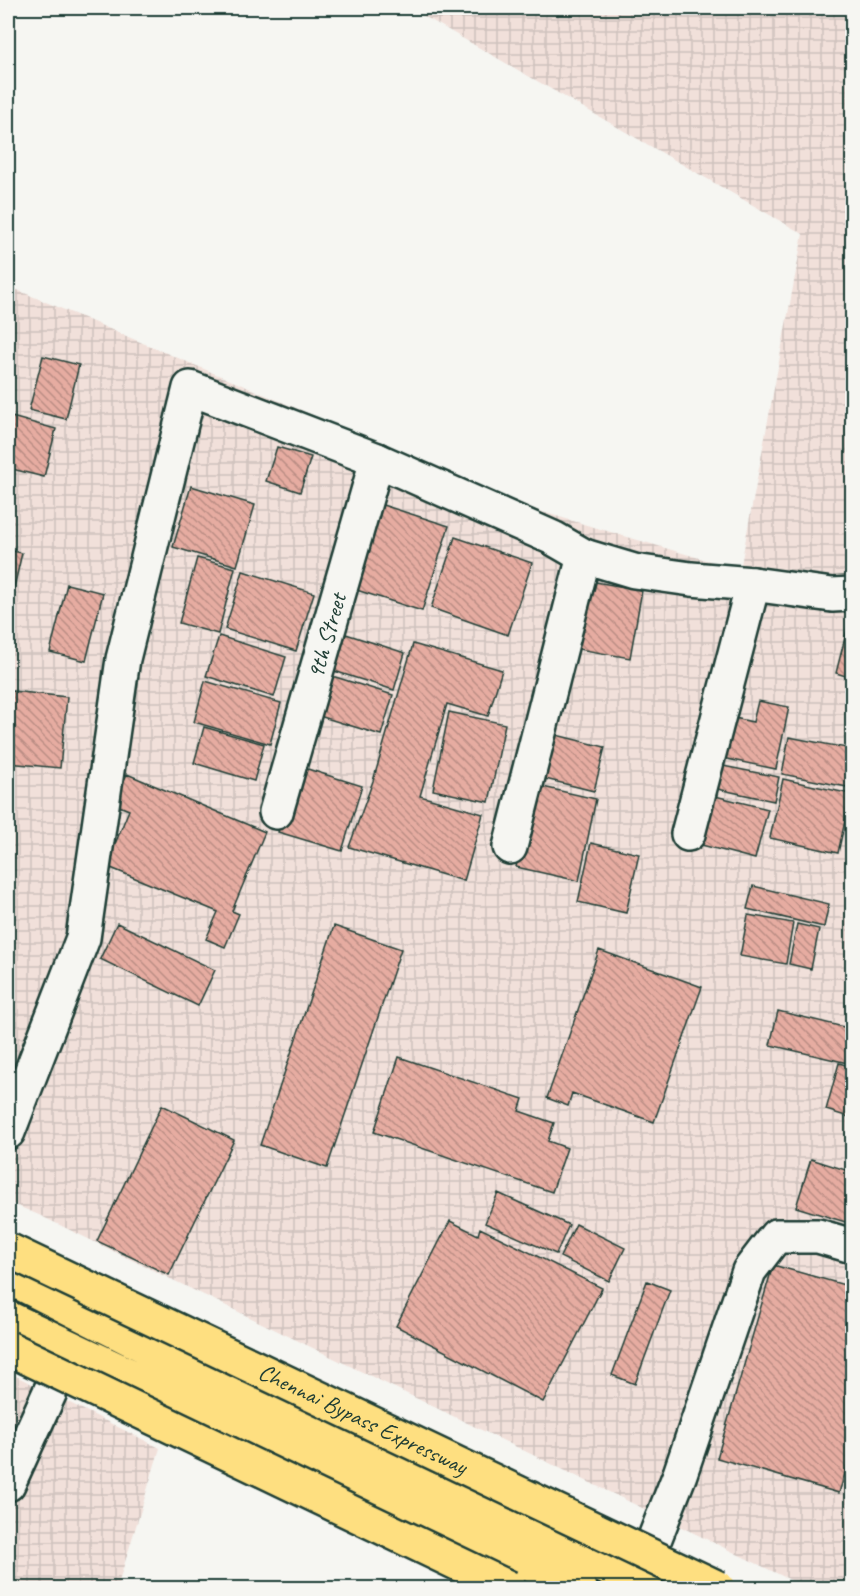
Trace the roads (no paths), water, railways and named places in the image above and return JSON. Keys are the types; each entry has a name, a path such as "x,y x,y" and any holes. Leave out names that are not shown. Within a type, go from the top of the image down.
{"main road":[{"name":"Chennai Bypass Expressway","path":"8,1250 718,1588"},
{"path":"8,1277 240,1394 643,1586"},
{"path":"8,1318 580,1588"},
{"path":"8,1348 509,1588"}],"street":[{"path":"8,1132 83,938 123,659 190,388 377,460 553,538 584,556 634,571 832,595 852,594"},
{"name":"9th Street","path":"276,812 377,460"},
{"path":"510,847 584,556"},
{"path":"688,834 753,584"},
{"path":"643,1586 749,1271 776,1236 818,1236 852,1246"},
{"path":"8,1484 70,1348"}]}
